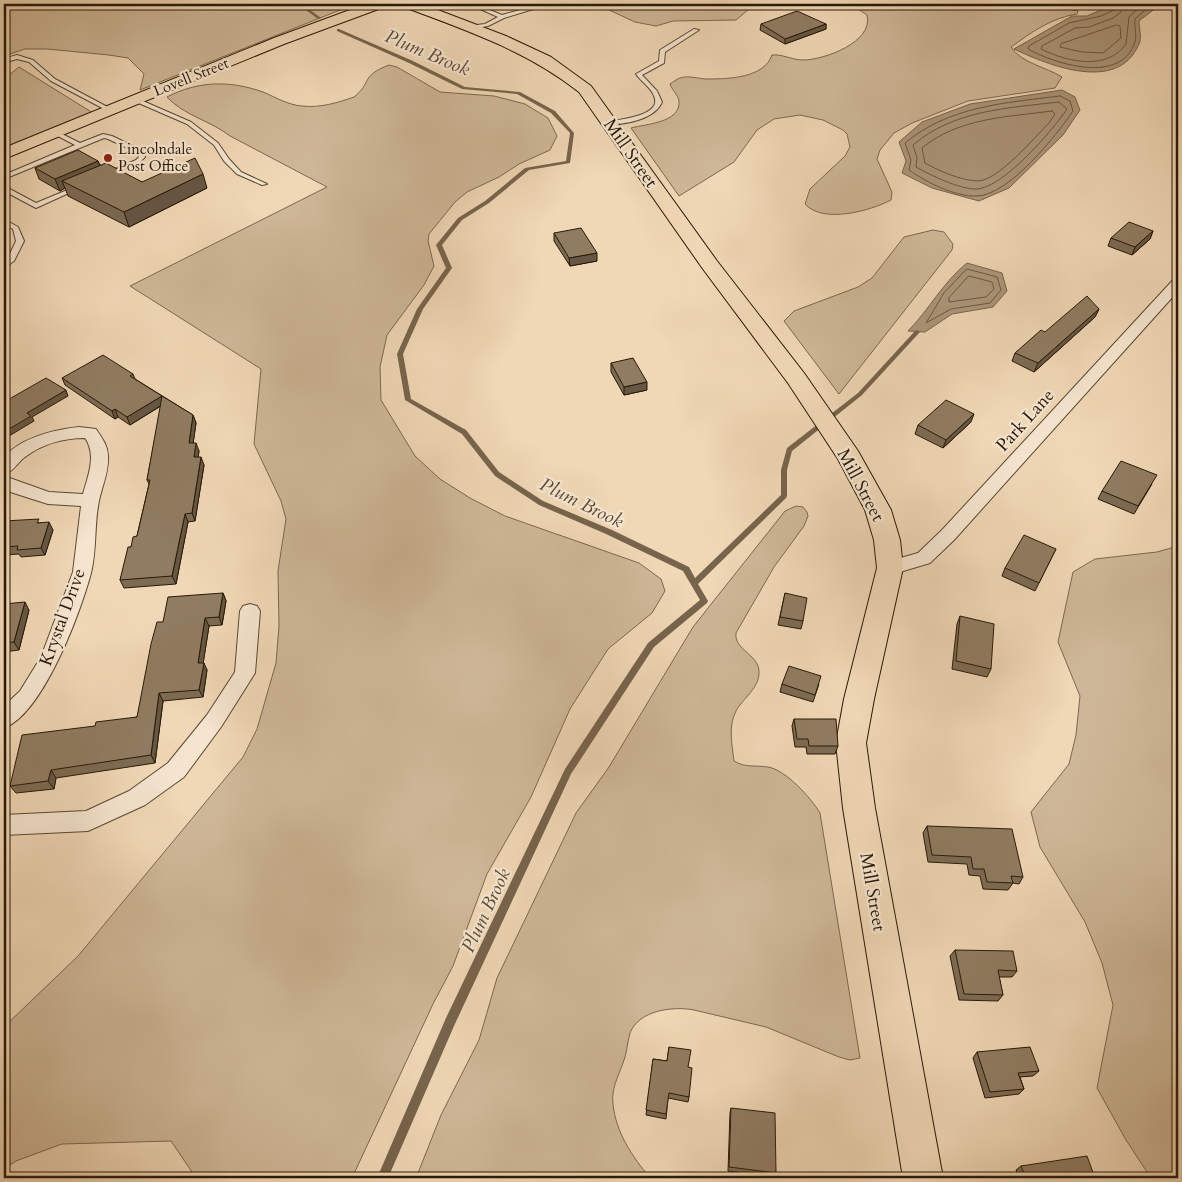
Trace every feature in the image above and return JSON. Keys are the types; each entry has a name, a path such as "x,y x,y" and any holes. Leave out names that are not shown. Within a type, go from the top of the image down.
{"main road":[{"name":"Lovell Street","path":"4,154 339,18 395,9"},
{"name":"Mill Street","path":"395,9 470,27 518,46 566,73 585,89 710,265 796,378 849,457 878,510 888,540 890,568 859,699 851,743 859,808 923,1178"}],"street":[{"name":"Park Lane","path":"890,568 924,558 948,535 1178,283"},
{"name":"Krystal Drive","path":"4,469 20,452 44,440 72,431 90,433 99,443 101,454 90,501 82,572 50,659 28,697 4,718"},
{"path":"4,482 5,484 48,498 90,501"},
{"path":"4,825 88,821 137,798 176,770 214,720 245,673 250,611"}],"lane":[{"path":"470,4 502,17"},
{"path":"470,27 486,25 502,17 547,4"},
{"path":"610,123 641,117 657,108 659,104 657,95 639,74 662,62 662,51 696,30"},
{"path":"4,65 8,60 17,58 31,61 53,80 110,110"},
{"path":"136,100 189,123 216,144 226,160 239,172 264,184"},
{"path":"56,133 79,145"},
{"path":"4,177 103,136 110,137 140,152 142,157 138,161 95,180"},
{"path":"4,188 36,206 87,184"},
{"path":"4,221 16,228 20,241 11,258 4,266"}],"shaded area":[{"path":"4,4 355,4 140,90 144,74 128,58 47,49 25,49 4,56"},
{"path":"603,4 755,4 736,20 673,21 656,26 635,22 607,9"},
{"path":"834,4 1042,4 1078,11 1077,14 1042,26 1011,47 1027,61 1062,77 1055,88 968,101 912,123 894,133 880,150 877,159 892,192 891,200 871,208 847,214 823,213 813,210 805,204 810,189 845,156 850,147 847,134 843,130 823,120 800,115 774,119 757,130 734,162 679,196 631,128 653,124 674,114 678,108 679,101 670,84 680,78 707,79 745,76 762,68 768,63 772,55 803,60 823,57 846,48 863,33 867,25 867,15 858,9"},
{"path":"389,65 397,67 440,92 494,96 525,104 548,118 557,136 550,150 519,164 499,177 467,192 455,202 429,234 428,241 434,266 424,285 387,335 380,367 381,400 415,456 440,479 470,498 505,516 639,563 661,579 665,591 652,613 608,649 570,709 531,797 487,874 453,966 433,1004 352,1178 196,1178 171,1141 62,1144 16,1161 4,1169 4,1027 78,956 243,757 257,729 276,663 279,626 278,571 286,519 281,501 254,444 261,369 130,286 327,187 181,109 167,97 202,85 226,84 250,88 297,105 322,106 354,97 363,88 370,76"},
{"path":"19,67 93,113 4,149 4,79"},
{"path":"933,230 944,232 953,244 952,250 839,394 784,321 794,311 858,287 872,278 904,237"},
{"path":"796,506 803,507 807,512 808,516 804,526 774,567 736,633 736,639 739,644 758,665 759,677 754,688 736,711 731,729 732,748 734,761 738,763 768,767 782,773 811,800 820,813 860,1058 850,1060 839,1057 766,1027 694,1010 667,1009 658,1011 641,1019 634,1025 614,1088 613,1099 615,1115 621,1134 631,1153 650,1178 416,1178 441,1115 479,1040 497,978 576,813 609,767 693,627 785,511"},
{"path":"1178,546 1178,1178 1151,1178 1126,1140 1097,1088 1113,1005 1102,963 1085,922 1040,847 1031,812 1069,764 1076,735 1080,696 1058,642 1073,572 1095,559 1157,552"}],"water":[{"path":"1115,4 1157,4 1157,7 1139,21 1139,44 1129,59 1115,68 1099,72 1063,68 1014,49 1072,16 1087,16"},
{"path":"1062,90 1075,97 1080,110 1063,135 1009,188 979,201 932,188 902,173 906,161 899,142 922,122 970,104"},
{"path":"967,263 1002,273 1007,291 993,307 952,314 925,332 908,331 943,287"}],"building":[{"path":"797,11 826,24 785,39 761,24"},
{"path":"78,150 98,161 55,179 35,168"},
{"path":"195,158 203,174 124,212 62,181 106,163 142,182"},
{"path":"1129,222 1153,231 1135,247 1111,238"},
{"path":"581,228 597,253 569,258 554,233"},
{"path":"1087,296 1099,309 1038,363 1015,353 1041,330 1045,332"},
{"path":"103,355 133,374 130,376 162,396 127,417 115,409 112,411 62,378"},
{"path":"633,358 647,382 624,387 611,363"},
{"path":"46,378 66,390 27,413 31,416 4,432 4,402"},
{"path":"162,396 193,415 189,443 196,443 194,457 201,457 192,513 185,514 172,576 120,580 128,547 131,547 133,537 137,536 150,480 147,480"},
{"path":"946,400 974,414 946,440 918,425"},
{"path":"1121,461 1157,475 1138,506 1102,491"},
{"path":"39,519 37,523 49,522 41,548 17,550 18,546 4,547 4,521"},
{"path":"1024,535 1056,549 1039,583 1005,568"},
{"path":"223,593 219,617 205,618 198,663 204,663 199,690 159,693 151,755 51,770 48,781 10,786 22,735 95,726 96,722 137,717 151,644 157,622 163,622 168,597"},
{"path":"785,593 807,598 803,621 780,617"},
{"path":"25,602 14,642 4,643 4,604"},
{"path":"960,616 994,624 991,669 956,661"},
{"path":"789,666 821,676 815,695 782,684"},
{"path":"794,719 836,719 838,746 809,746 808,739 797,739"},
{"path":"927,826 1012,829 1023,877 1011,876 1013,883 987,882 984,869 973,869 971,857 932,855"},
{"path":"955,950 1013,951 1017,971 998,970 1003,995 964,994"},
{"path":"669,1047 691,1050 688,1067 692,1068 689,1097 669,1093 666,1114 646,1110 653,1059 667,1061"},
{"path":"1030,1047 1039,1071 1018,1073 1024,1089 990,1092 977,1052"},
{"path":"731,1108 775,1113 776,1173 729,1167"},
{"path":"1087,1156 1095,1178 1026,1178 1021,1166"}],"waterway":[{"name":"Plum Brook","path":"300,4 319,18"},
{"name":"Plum Brook","path":"338,30 464,88 518,93 553,112 572,133 568,162 527,169 487,202 460,219 439,245 449,268 420,309 400,354 408,400 464,432 497,474 541,503 609,532 686,569 704,601 651,645 568,772 450,1022 383,1178"},
{"path":"694,583 784,496 784,470 789,450 860,394 917,332"}],"place":[{"name":"Lincolndale Post Office","path":"108,158"}]}
